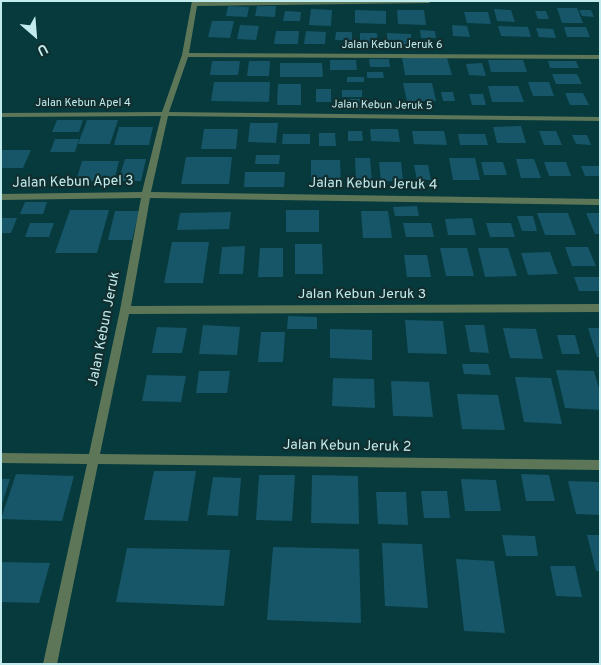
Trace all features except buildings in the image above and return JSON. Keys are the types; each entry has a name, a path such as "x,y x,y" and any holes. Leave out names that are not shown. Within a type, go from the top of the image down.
{"street":[{"path":"195,3 429,1"},
{"name":"Jalan Kebun Jeruk","path":"50,664 94,458 146,195 165,114 185,54 195,3"},
{"name":"Jalan Kebun Jeruk 6","path":"185,54 600,57"},
{"name":"Jalan Kebun Apel 4","path":"1,115 165,114"},
{"name":"Jalan Kebun Jeruk 5","path":"165,114 600,119"},
{"name":"Jalan Kebun Apel 3","path":"1,197 146,195"},
{"name":"Jalan Kebun Jeruk 4","path":"146,195 600,202"},
{"name":"Jalan Kebun Jeruk 3","path":"124,310 600,308"},
{"name":"Jalan Kebun Jeruk 2","path":"1,458 600,465"}]}
